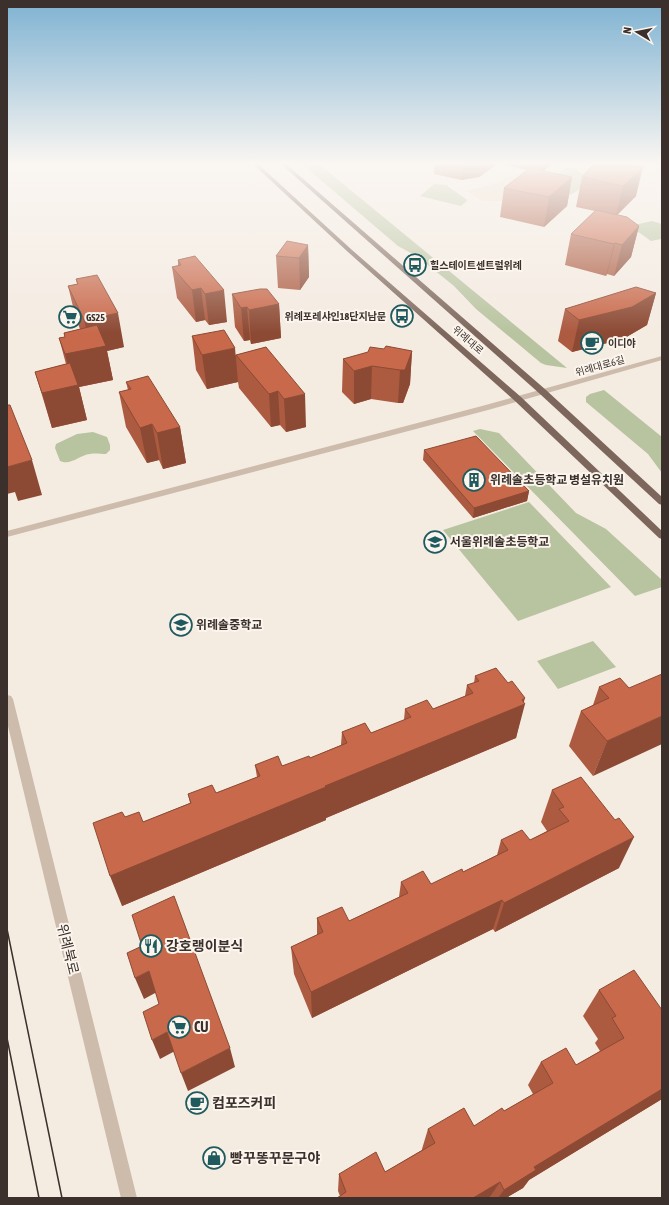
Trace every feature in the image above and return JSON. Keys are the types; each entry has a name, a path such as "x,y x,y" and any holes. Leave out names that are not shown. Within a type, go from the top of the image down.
{"main road":[{"name":"위례대로","path":"316,220 518,399 662,536"},
{"name":"위례대로","path":"347,220 543,392 662,502"}],"street":[{"name":"위례대로6길","path":"7,534 518,399 662,358"},
{"name":"위례북로","path":"7,699 129,1198"}],"green space":[{"path":"368,220 387,220 567,368 541,363 476,309 454,286 418,257 398,246"},
{"path":"652,221 662,224 661,239 651,241 630,226"},
{"path":"604,390 662,437 662,473 648,454 586,402 586,397 590,394"},
{"path":"480,429 499,433 576,513 606,529 662,580 662,587 635,596 473,431"},
{"path":"93,432 107,437 110,450 106,454 90,454 68,462 60,461 55,448 56,444 77,434"},
{"path":"529,502 611,587 518,621 443,530"},
{"path":"593,641 616,667 558,689 537,661"}],"building":[{"path":"585,220 631,220 639,226 622,245 571,234"},
{"path":"287,241 308,245 299,258 276,256"},
{"path":"195,256 224,290 205,294 201,288 192,290 172,267 181,265 178,260"},
{"path":"97,275 118,313 84,320 68,286 78,284 76,279"},
{"path":"636,287 656,293 632,307 579,320 565,309"},
{"path":"267,289 279,304 249,310 247,307 241,308 232,294"},
{"path":"97,325 106,346 65,354 59,338 65,337 64,333"},
{"path":"224,330 235,348 202,355 192,336"},
{"path":"386,346 412,351 405,370 372,366 354,371 343,359 368,352 370,347 384,349"},
{"path":"266,347 305,394 284,399 278,391 269,394 236,355"},
{"path":"70,363 78,385 42,393 35,372"},
{"path":"148,376 180,427 157,433 152,424 140,428 119,392 131,389 126,382"},
{"path":"7,405 10,405 32,460 7,467"},
{"name":"위례솔초등학교 병설유치원","path":"476,436 529,491 474,508 424,450"},
{"path":"496,668 508,683 512,681 525,698 522,700 525,704 110,876 93,823 122,812 125,817 139,812 143,822 191,803 188,794 212,785 216,793 260,776 255,765 278,756 282,766 309,756 310,758 347,743 342,732 365,723 371,733 411,717 405,709 427,700 433,709 473,693 467,685 479,681 475,676"},
{"path":"662,674 662,716 607,741 581,711 609,698 599,687 620,678 629,688"},
{"path":"581,777 615,820 619,818 634,837 504,903 502,900 311,992 291,947 323,932 317,918 342,907 349,921 408,893 401,882 423,871 431,884 462,869 463,872 508,850 501,840 522,830 530,840 569,821 559,809 564,807 552,790"},
{"path":"174,896 230,1048 181,1073 167,1032 152,1040 143,1012 159,1004 149,971 135,978 127,953 142,946 132,915"},
{"path":"634,970 662,1010 662,1089 534,1167 536,1170 504,1190 500,1182 473,1198 337,1198 346,1192 339,1174 376,1152 385,1172 435,1143 428,1129 464,1108 474,1126 502,1108 504,1111 553,1083 541,1062 566,1048 576,1065 624,1038 612,1018 616,1016 599,990"}],"tram line":[{"path":"7,929 62,1198"},
{"path":"7,1038 39,1198"}],"place":[{"name":"힐스테이트센트럴위례","path":"415,265"},
{"name":"위례포레샤인18단지남문","path":"402,316"},
{"name":"GS25","path":"70,317"},
{"name":"이디야","path":"592,343"},
{"name":"위례솔초등학교 병설유치원","path":"474,480"},
{"name":"서울위례솔초등학교","path":"435,542"},
{"name":"위례솔중학교","path":"181,625"},
{"name":"강호랭이분식","path":"151,946"},
{"name":"CU","path":"179,1027"},
{"name":"컴포즈커피","path":"197,1103"},
{"name":"빵꾸똥꾸문구야","path":"214,1158"}]}
